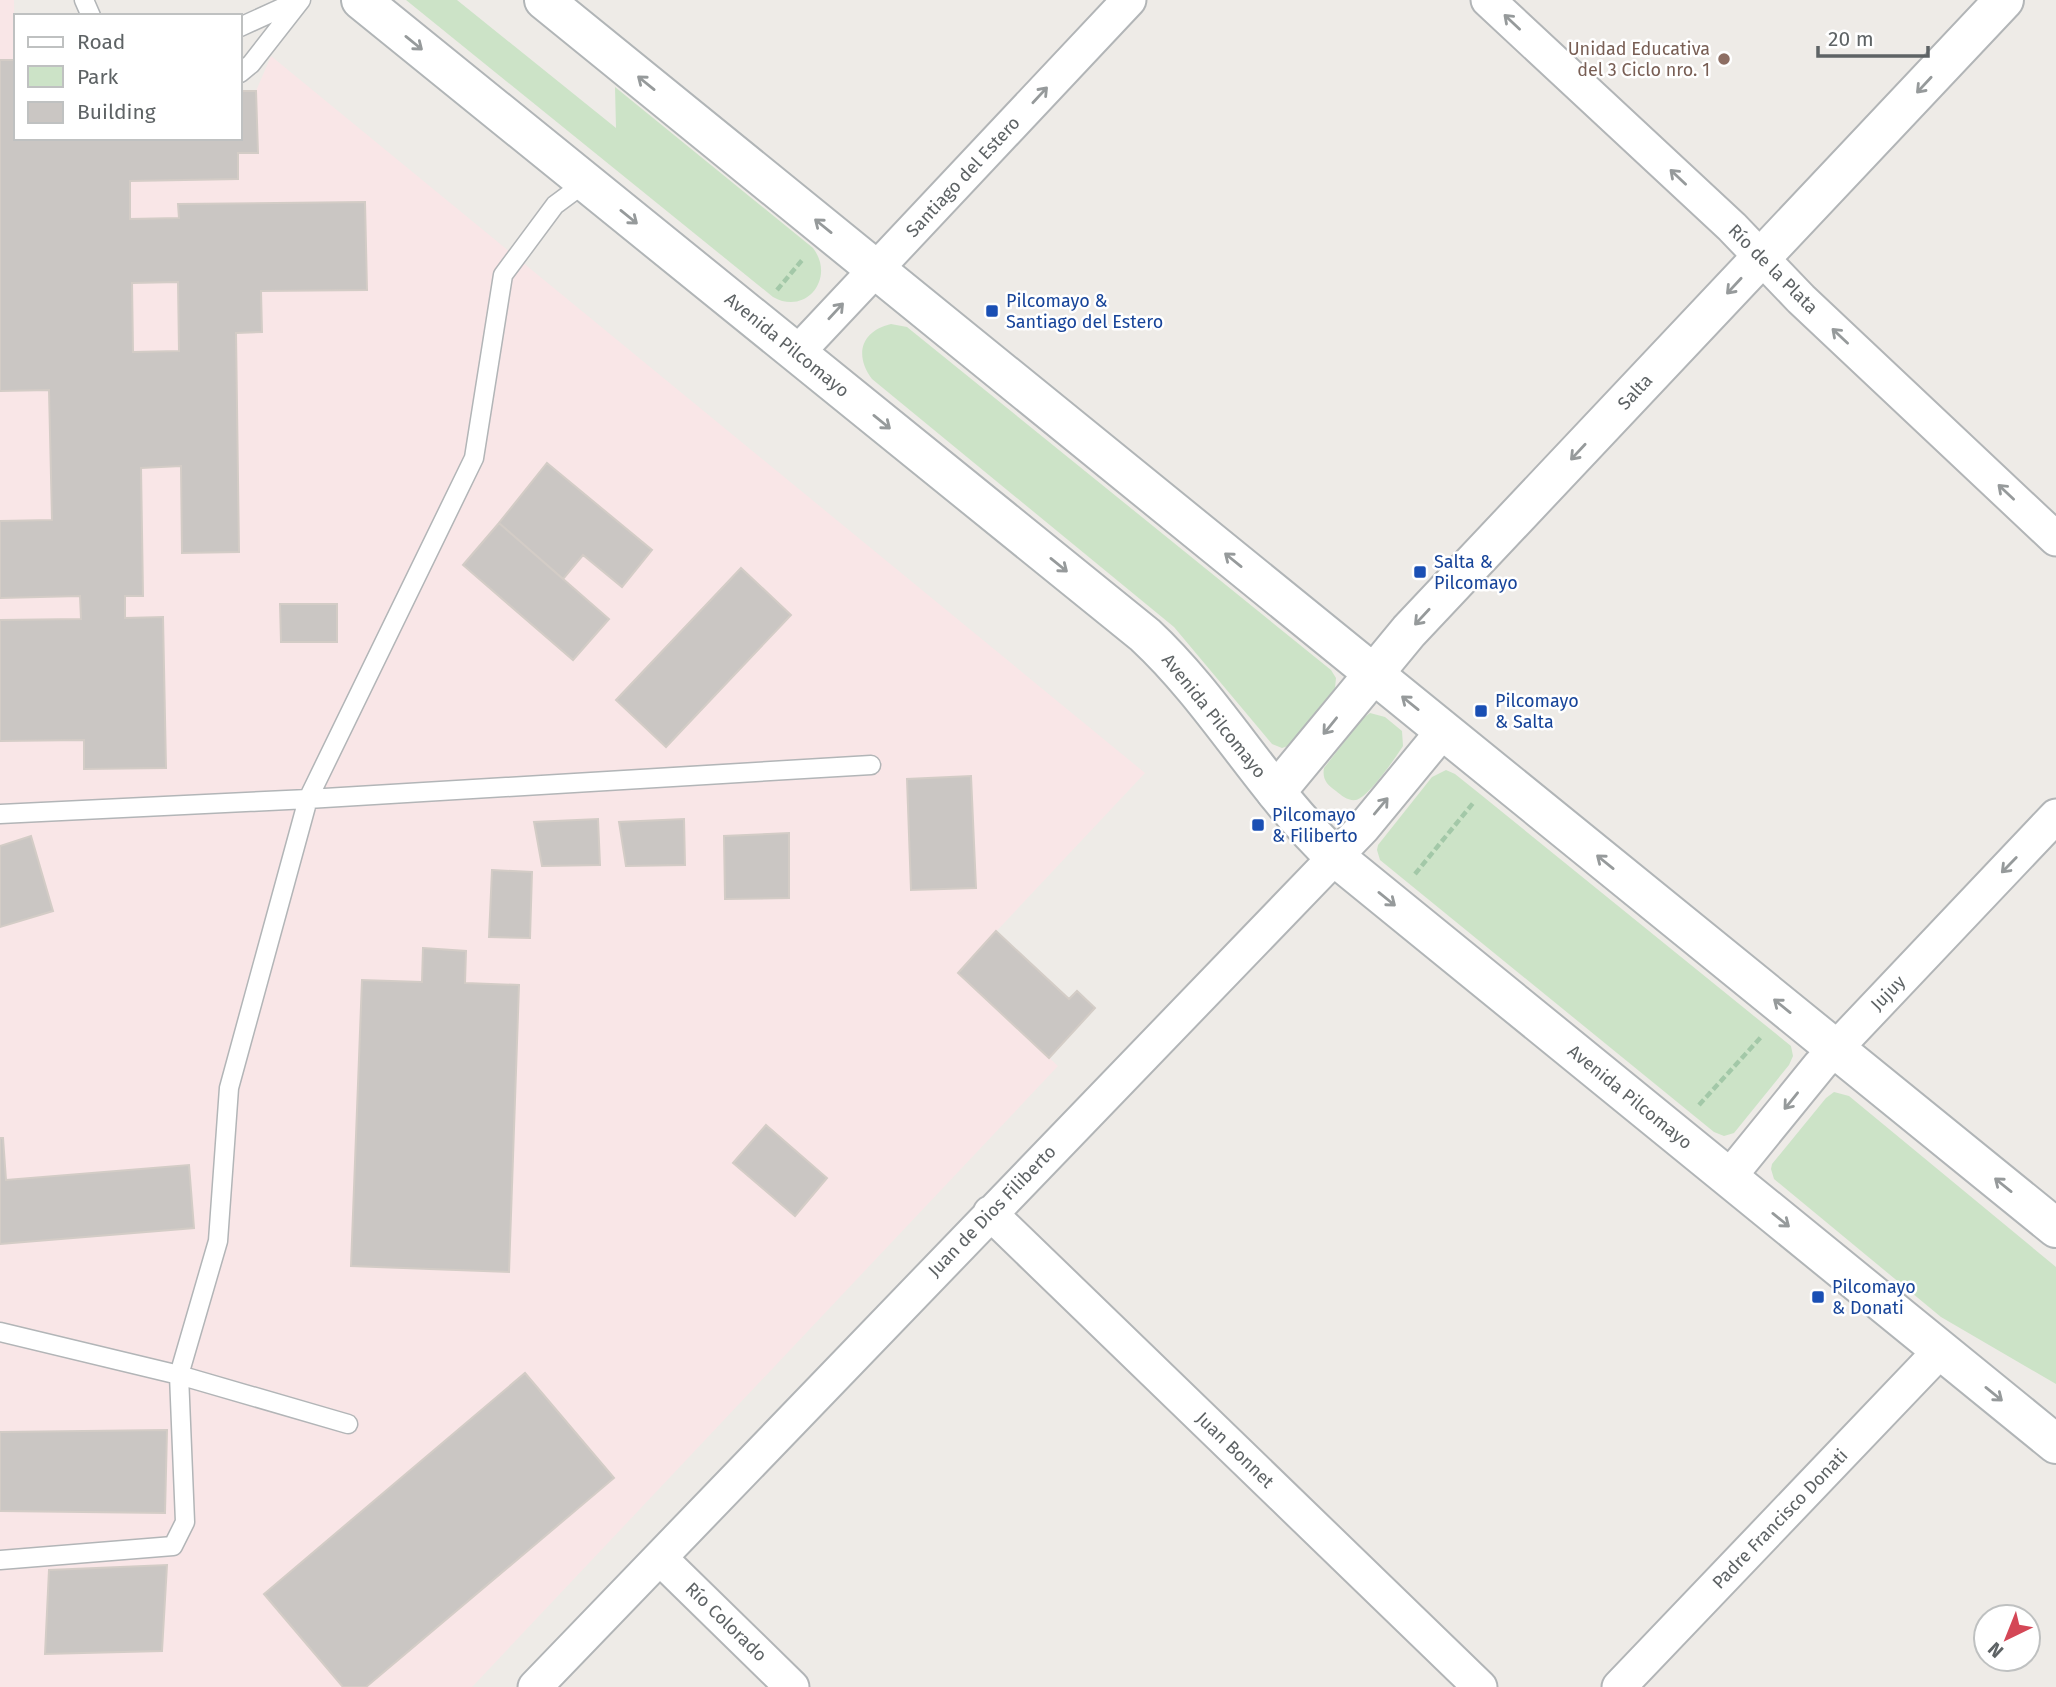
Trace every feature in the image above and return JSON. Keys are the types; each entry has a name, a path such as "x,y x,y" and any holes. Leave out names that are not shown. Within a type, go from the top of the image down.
{"main road":[{"name":"Avenida Pilcomayo","path":"361,0 1145,635 1193,685 1302,825 1334,856 2056,1444"},
{"path":"544,0 2056,1228"},
{"name":"Salta","path":"1276,792 1422,617 2004,0"}],"street":[{"name":"Santiago del Estero","path":"797,353 1129,0"},
{"name":"Río de la Plata","path":"1488,0 1727,222 1801,299 2056,539"},
{"name":"Juan de Dios Filiberto","path":"535,1687 1363,828 1443,731"},
{"name":"Jujuy","path":"1728,1177 1835,1049 2056,816"},
{"name":"Juan Bonnet","path":"990,1213 1480,1687"},
{"name":"Padre Francisco Donati","path":"1619,1687 1941,1350"},
{"name":"Río Colorado","path":"660,1558 792,1687"}],"lane":[{"path":"242,25 300,0"},
{"path":"242,72 300,0"},
{"path":"0,1560 173,1546 185,1522 179,1375 218,1241 229,1088 308,799 474,458 503,275 555,205 586,182"},
{"path":"0,814 308,799 871,765"},
{"path":"0,1332 179,1375 348,1424"}],"path":[{"path":"771,296 805,258"},
{"path":"1408,883 1480,794"},
{"path":"1692,1113 1769,1028"}],"shaded area":[{"path":"0,0 14,0 14,140 242,140 242,91 256,91 271,56 1145,773 958,972 1058,1066 472,1687 0,1687"}],"green space":[{"path":"406,0 457,0 616,128 615,87 813,248 821,271 814,291 796,302 785,302 773,297"},
{"path":"891,324 907,327 1331,670 1336,678 1335,688 1291,745 1282,748 1272,744 1174,627 872,379 863,361 864,345 873,332"},
{"path":"1370,713 1385,717 1402,731 1403,746 1367,792 1361,798 1350,800 1328,784 1324,768 1362,719"},
{"path":"1446,770 1455,774 1791,1046 1793,1056 1789,1065 1734,1133 1724,1136 1714,1132 1380,860 1378,845 1432,777"},
{"path":"1834,1092 1849,1096 2056,1267 2056,1384 1941,1317 1774,1179 1772,1164 1826,1098"}],"building":[{"path":"0,60 14,60 14,140 242,140 242,91 256,91 258,153 238,153 238,179 130,181 130,219 179,218 178,204 365,202 367,290 261,291 262,332 236,333 239,552 182,553 181,466 141,468 143,596 125,596 125,618 163,617 166,768 84,769 84,740 0,741 0,620 81,619 80,596 0,598 0,521 52,520 49,390 0,391","holes":["178,282 179,351 133,352 132,283"]},
{"path":"547,463 652,550 622,587 583,555 563,579 499,523"},
{"path":"499,523 609,619 573,660 463,565"},
{"path":"741,568 791,615 666,747 616,700"},
{"path":"280,604 337,604 337,642 281,642"},
{"path":"971,776 976,888 911,890 907,779"},
{"path":"598,819 600,865 542,866 534,822"},
{"path":"684,819 685,865 626,866 619,822"},
{"path":"789,833 789,898 725,899 724,836"},
{"path":"31,836 53,911 0,927 0,846"},
{"path":"492,870 532,872 530,938 489,937"},
{"path":"996,931 1069,999 1077,991 1095,1008 1049,1058 958,973"},
{"path":"423,948 466,951 465,983 519,985 509,1272 351,1266 362,980 422,982"},
{"path":"766,1125 827,1178 795,1216 733,1163"},
{"path":"0,1138 3,1138 6,1180 189,1165 194,1228 0,1244"},
{"path":"525,1373 614,1478 366,1687 343,1687 264,1594"},
{"path":"167,1430 165,1513 0,1511 0,1432"},
{"path":"167,1565 162,1651 45,1654 49,1570"}],"place":[{"name":"Unidad Educativa del 3 Ciclo nro. 1","path":"1724,59"},
{"name":"Pilcomayo & Santiago del Estero","path":"992,311"},
{"name":"Salta & Pilcomayo","path":"1420,572"},
{"name":"Pilcomayo & Salta","path":"1481,711"},
{"name":"Pilcomayo & Filiberto","path":"1258,825"},
{"name":"Pilcomayo & Donati","path":"1818,1297"}]}
